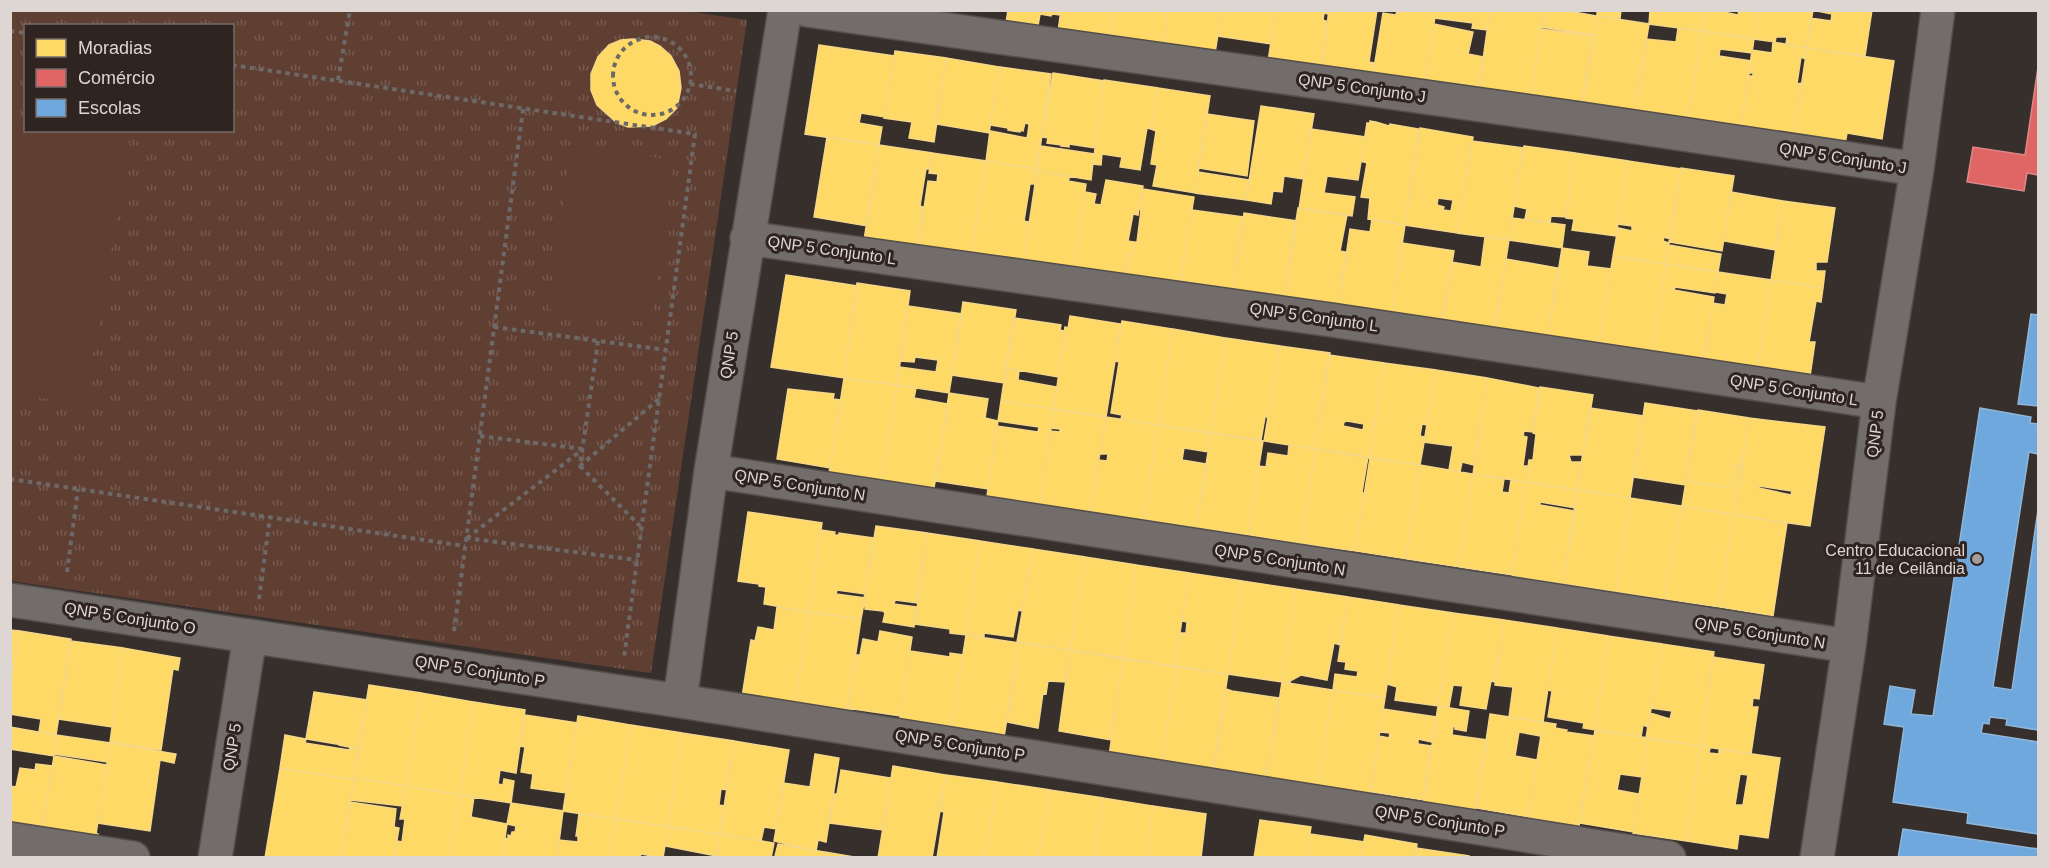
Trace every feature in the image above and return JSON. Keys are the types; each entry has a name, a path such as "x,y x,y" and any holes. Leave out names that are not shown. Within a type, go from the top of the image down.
{"street":[{"name":"QNP 5","path":"680,701 711,471 785,10"},
{"name":"QNP 5 Conjunto J","path":"807,10 1917,169"},
{"name":"QNP 5","path":"1817,858 1849,646 1879,402 1917,169 1938,10"},
{"name":"QNP 5 Conjunto L","path":"747,238 1331,320 1879,402"},
{"name":"QNP 5 Conjunto N","path":"711,471 1849,646"},
{"name":"QNP 5 Conjunto O","path":"10,600 250,636"},
{"name":"QNP 5","path":"215,858 250,636"},
{"name":"QNP 5 Conjunto P","path":"250,636 680,701 1669,858"},
{"path":"10,839 133,858"}],"path":[{"path":"338,80 350,10"},
{"path":"648,36 661,38 673,43 683,52 689,64 690,84 682,100 673,109 661,114 649,115 637,113 626,106 618,96 613,84 612,72 616,59 624,48 635,40 648,36"},
{"path":"234,65 695,134 624,658"},
{"path":"690,84 736,92"},
{"path":"454,634 523,109"},
{"path":"494,327 666,350"},
{"path":"580,466 598,341"},
{"path":"580,466 659,399"},
{"path":"480,436 583,449"},
{"path":"466,538 583,449"},
{"path":"580,466 642,527"},
{"path":"10,479 465,546"},
{"path":"67,578 78,489"},
{"path":"258,605 270,517"},
{"path":"466,538 637,560"}],"green space":[{"path":"679,10 747,20 651,673 11,581 11,11"},
{"path":"11,122 24,125 24,132 65,132 130,143 84,405 11,393"},
{"path":"571,146 674,160 651,323 548,309"}],"building: Moradias":[{"path":"1008,10 1061,10 1060,15 1040,14 1038,26 1006,23"},
{"path":"1061,10 1115,10 1111,39 1058,31"},
{"path":"1115,10 1168,10 1163,47 1111,39"},
{"path":"1168,10 1222,10 1215,53 1163,45"},
{"path":"1222,10 1276,10 1271,44 1218,36"},
{"path":"1276,10 1329,10 1328,14 1324,13 1323,20 1328,22 1321,69 1268,61"},
{"path":"1329,10 1377,10 1369,62 1375,63 1372,80 1321,69"},
{"path":"1397,10 1436,10 1424,88 1372,80 1383,13 1396,15"},
{"path":"1436,10 1490,10 1487,30 1472,28 1473,23 1435,18"},
{"path":"1490,10 1544,10 1530,103 1478,95"},
{"path":"1544,10 1563,10 1597,16 1594,35 1541,27"},
{"path":"1597,10 1621,10 1620,19 1597,16"},
{"path":"1650,10 1705,10 1702,31 1649,24"},
{"path":"1705,10 1724,10 1724,12 1738,15 1739,10 1758,10 1754,39 1702,31"},
{"path":"1758,10 1813,10 1807,48 1786,44 1787,37 1776,37 1775,42 1754,39"},
{"path":"1812,10 1872,10 1865,56 1807,48 1811,18 1831,21 1832,14"},
{"path":"1597,16 1649,24 1634,117 1582,108"},
{"path":"1434,24 1473,32 1468,54 1484,57 1478,95 1424,86"},
{"path":"1678,28 1702,31 1687,126 1634,117 1646,39 1676,42"},
{"path":"1541,29 1593,36 1581,110 1530,103"},
{"path":"1702,31 1754,39 1752,53 1720,49 1719,56 1751,61 1740,133 1687,125"},
{"path":"621,40 650,41 660,46 671,56 679,71 681,88 677,108 666,119 652,126 628,127 616,122 597,105 591,90 591,74 598,57 609,45"},
{"path":"1773,42 1807,48 1805,59 1801,57 1797,84 1802,83 1793,141 1740,133 1749,76 1753,76 1753,73 1749,73 1752,50 1772,53"},
{"path":"819,45 894,56 884,117 861,113 859,123 882,127 879,145 805,134"},
{"path":"1807,48 1894,61 1882,139 1847,133 1844,149 1793,141"},
{"path":"895,51 946,58 934,142 909,138 912,122 884,118"},
{"path":"946,58 1000,67 989,133 936,124"},
{"path":"1000,67 1051,74 1037,169 986,161 990,131 1027,138 1028,133 1029,124 1025,123 1023,131 1020,132 990,125"},
{"path":"1053,73 1104,81 1095,148 1069,144 1069,147 1061,146 1047,143 1048,138 1042,137"},
{"path":"1104,80 1158,88 1151,129 1147,128 1140,170 1120,167 1122,157 1102,154 1101,165 1093,164"},
{"path":"1158,88 1210,96 1195,193 1153,186 1157,165 1151,164 1156,131 1151,129"},
{"path":"1261,106 1314,114 1303,179 1284,176 1282,192 1273,191 1271,204 1246,200"},
{"path":"1207,114 1254,121 1247,176 1198,168"},
{"path":"1370,121 1376,124 1376,122 1389,126 1390,124 1419,129 1405,225 1368,219 1370,198 1361,197 1367,163 1361,161 1367,123"},
{"path":"1420,128 1473,137 1457,233 1405,225","holes":["1438,198 1453,200 1451,211 1443,210 1444,207 1437,205"]},
{"path":"1311,129 1365,137 1358,180 1327,176 1324,193 1355,197 1352,216 1299,209"},
{"path":"827,137 879,145 867,226 814,217"},
{"path":"1472,141 1523,148 1509,240 1457,233"},
{"path":"879,145 932,153 930,169 926,169 920,206 923,207 918,248 864,240"},
{"path":"1041,146 1094,154 1091,180 1037,171"},
{"path":"1524,146 1575,153 1566,217 1551,216 1550,223 1525,219 1527,209 1514,206"},
{"path":"932,153 986,161 971,256 918,248 928,181 937,182 938,174 929,173"},
{"path":"1575,153 1628,161 1616,236 1572,230 1574,219 1566,218"},
{"path":"986,161 1037,169 1035,184 1030,184 1024,221 1029,222 1023,264 971,256"},
{"path":"1628,161 1681,169 1670,239 1664,237 1663,241 1669,243 1666,264 1613,256 1618,228 1632,231 1632,226 1618,224"},
{"path":"1681,168 1734,176 1722,251 1669,242"},
{"path":"1037,171 1070,176 1068,181 1086,184 1074,271 1023,264"},
{"path":"1198,172 1250,180 1246,200 1195,193"},
{"path":"1106,180 1143,186 1138,215 1133,214 1128,241 1134,242 1131,256 1128,255 1124,279 1074,271 1085,192 1096,194 1094,204 1101,205"},
{"path":"1143,189 1194,197 1180,284 1124,282 1128,255 1131,256 1134,242 1137,242"},
{"path":"1731,192 1783,201 1775,250 1724,241"},
{"path":"1783,201 1835,208 1827,262 1816,262 1816,271 1825,271 1823,288 1771,280"},
{"path":"1298,208 1347,215 1340,251 1346,252 1339,305 1283,305"},
{"path":"1192,210 1243,217 1232,297 1180,284"},
{"path":"1244,213 1297,221 1283,305 1232,297"},
{"path":"1512,218 1565,225 1562,248 1509,240"},
{"path":"1372,219 1405,225 1391,317 1339,305 1350,229 1370,232"},
{"path":"1485,237 1509,240 1494,337 1441,328 1452,262 1481,267"},
{"path":"1402,243 1454,251 1442,325 1391,317"},
{"path":"1669,245 1721,254 1718,272 1666,264"},
{"path":"1562,248 1589,252 1587,266 1611,269 1598,349 1547,341"},
{"path":"1613,256 1666,264 1651,357 1598,349"},
{"path":"1506,259 1558,268 1547,341 1494,333"},
{"path":"1666,264 1718,272 1715,293 1675,287 1674,290 1714,297 1703,365 1651,357"},
{"path":"1718,272 1771,280 1757,373 1703,368 1713,303 1725,305 1727,294 1715,292"},
{"path":"786,275 857,286 844,378 771,367"},
{"path":"1771,280 1823,288 1821,302 1816,301 1809,342 1815,342 1809,383 1757,373"},
{"path":"857,283 910,291 897,385 844,378"},
{"path":"963,302 1016,310 1004,383 952,375"},
{"path":"908,306 962,314 949,393 897,385 900,367 936,372 938,360 915,357 914,362 901,361"},
{"path":"1070,316 1121,324 1106,417 1054,409 1065,327 1068,328"},
{"path":"1014,318 1061,325 1060,330 1065,331 1058,377 1006,368"},
{"path":"1122,321 1173,329 1158,425 1121,419 1122,415 1111,413 1119,362 1115,361"},
{"path":"1173,329 1226,338 1211,433 1158,425"},
{"path":"1226,338 1280,346 1268,417 1265,417 1261,440 1211,433"},
{"path":"1280,346 1330,353 1315,449 1264,441"},
{"path":"1329,355 1384,363 1370,458 1315,449","holes":["1347,421 1364,424 1363,430 1343,426"]},
{"path":"1384,363 1436,370 1427,425 1422,424 1420,436 1425,437 1420,465 1370,458"},
{"path":"1006,368 1019,370 1018,380 1057,387 1054,409 1001,401"},
{"path":"1436,370 1487,378 1474,465 1462,462 1460,472 1449,470 1453,446 1424,442"},
{"path":"844,378 897,385 882,481 829,473"},
{"path":"1487,378 1539,388 1533,432 1524,431 1523,436 1527,437 1523,466 1528,466 1526,482 1473,474"},
{"path":"897,385 916,388 914,398 948,404 934,488 882,481"},
{"path":"1540,387 1593,395 1583,455 1569,455 1571,462 1582,462 1577,490 1526,482 1529,460 1533,460 1536,434 1533,433"},
{"path":"788,389 834,394 833,399 840,400 830,468 777,459"},
{"path":"949,393 988,399 985,418 998,421 988,489 936,481"},
{"path":"1001,401 1054,409 1040,504 987,496 997,426 1038,432 1039,427 998,421"},
{"path":"1645,403 1697,411 1685,485 1634,477"},
{"path":"1590,408 1643,416 1630,498 1577,490"},
{"path":"1054,409 1106,417 1090,512 1040,504 1051,431 1060,432 1060,429 1051,428"},
{"path":"1698,410 1749,418 1742,466 1734,466 1731,488 1686,481"},
{"path":"1106,417 1158,425 1144,520 1090,512 1099,460 1107,461 1108,454 1100,454"},
{"path":"1749,418 1825,427 1810,526 1734,515","holes":["1759,486 1792,491 1791,495 1759,488"]},
{"path":"1158,425 1211,433 1208,452 1184,448 1182,460 1207,464 1196,528 1144,520"},
{"path":"1211,433 1263,441 1248,535 1196,528"},
{"path":"1289,445 1315,449 1301,544 1248,535 1259,466 1266,467 1268,453 1288,456"},
{"path":"1315,449 1368,457 1355,551 1301,544"},
{"path":"1370,458 1420,465 1406,559 1355,551"},
{"path":"1420,465 1473,474 1459,567 1406,559"},
{"path":"1734,466 1742,467 1734,515 1682,506 1686,481 1731,488"},
{"path":"1473,474 1504,479 1502,492 1509,493 1511,480 1526,482 1512,575 1459,567"},
{"path":"1526,482 1577,490 1575,508 1540,502 1540,505 1575,511 1563,584 1512,576"},
{"path":"1577,490 1630,498 1616,592 1563,584"},
{"path":"1630,498 1682,506 1664,599 1616,592"},
{"path":"1682,506 1734,515 1719,607 1664,599"},
{"path":"748,512 822,523 809,612 764,604 766,587 738,581"},
{"path":"1734,515 1787,523 1773,616 1719,607"},
{"path":"876,526 927,533 917,603 895,600 894,604 916,607 914,627 883,622 885,613 883,611 865,609 863,605"},
{"path":"821,530 835,532 834,535 839,535 839,533 873,538 865,594 837,590 836,594 865,598 861,619 809,612"},
{"path":"927,533 980,541 966,635 950,633 950,629 915,624"},
{"path":"980,541 1033,549 1022,611 1018,610 1013,637 984,633 984,638 966,635"},
{"path":"1033,549 1085,557 1070,650 1017,642"},
{"path":"1085,557 1136,565 1123,659 1070,650"},
{"path":"1136,565 1189,573 1175,666 1123,659"},
{"path":"1189,573 1242,581 1228,674 1175,666 1180,633 1186,633 1187,622 1182,621"},
{"path":"1242,581 1295,589 1282,682 1228,674"},
{"path":"1295,589 1348,597 1340,645 1334,643 1327,680 1301,675 1290,683 1282,682"},
{"path":"1348,597 1399,605 1385,698 1333,690 1335,674 1357,677 1358,671 1345,669 1346,662 1338,661"},
{"path":"1399,605 1453,613 1438,706 1395,700 1397,687 1387,684"},
{"path":"777,607 809,612 795,704 742,697 751,640 755,641 758,627 774,630"},
{"path":"809,612 861,619 847,712 795,704"},
{"path":"1453,613 1504,620 1495,682 1491,681 1486,709 1460,705 1463,686 1453,685 1449,707 1438,706"},
{"path":"1504,620 1557,628 1543,722 1509,717 1513,687 1495,685"},
{"path":"1557,628 1608,636 1595,730 1583,728 1584,723 1548,717 1552,691 1548,690"},
{"path":"10,630 20,631 10,691"},
{"path":"20,631 71,639 56,735 39,732 41,719 10,714 10,691"},
{"path":"880,631 912,637 900,716 847,708 856,655 860,655 863,639 878,642"},
{"path":"966,635 1019,643 1004,737 951,730"},
{"path":"1608,636 1662,644 1648,727 1643,725 1641,737 1595,730"},
{"path":"71,641 123,648 112,727 59,719"},
{"path":"1019,643 1070,650 1066,682 1048,681 1046,694 1043,693 1038,728 1007,722"},
{"path":"1662,644 1714,652 1701,746 1646,738 1650,713 1670,719 1672,711 1651,708"},
{"path":"123,648 180,658 178,670 173,669 161,750 110,742"},
{"path":"1070,650 1123,658 1111,740 1059,731"},
{"path":"910,651 950,657 950,653 963,655 951,730 899,723"},
{"path":"1713,657 1764,665 1759,699 1753,698 1752,707 1758,707 1751,754 1701,746"},
{"path":"1123,658 1177,667 1161,764 1109,756"},
{"path":"1177,667 1228,674 1213,771 1161,764"},
{"path":"1282,682 1333,690 1318,786 1265,779 1267,768 1269,768"},
{"path":"369,685 421,693 406,786 354,778"},
{"path":"1226,689 1279,698 1266,777 1214,769"},
{"path":"1333,690 1385,698 1370,795 1318,786"},
{"path":"314,692 367,700 359,749 339,745 337,742 337,744 306,739"},
{"path":"421,693 474,702 460,795 406,786"},
{"path":"474,702 525,710 516,773 500,770 498,784 503,785 504,779 514,781 511,803 460,795"},
{"path":"1438,706 1469,711 1466,731 1455,729 1453,726 1452,735 1487,740 1475,811 1423,803"},
{"path":"1383,709 1436,717 1432,742 1418,739 1418,744 1431,746 1423,800 1371,792 1379,736 1389,738 1390,733 1380,732"},
{"path":"1490,714 1543,722 1541,736 1519,732 1515,756 1537,760 1528,817 1476,808"},
{"path":"525,715 577,723 566,793 531,788 533,774 521,772 525,747 520,746"},
{"path":"578,716 631,725 616,819 563,811"},
{"path":"1543,722 1556,724 1555,728 1567,730 1566,732 1594,736 1579,826 1528,818"},
{"path":"631,725 682,733 668,827 616,819"},
{"path":"10,727 56,735 54,756 10,749"},
{"path":"1595,730 1648,738 1642,777 1620,774 1617,790 1639,794 1633,832 1579,823"},
{"path":"682,733 734,741 727,790 721,789 719,805 725,806 720,834 668,827"},
{"path":"56,735 110,743 107,762 54,754"},
{"path":"285,735 306,739 305,743 349,750 350,748 358,749 354,780 280,768"},
{"path":"1648,738 1701,746 1686,841 1633,833"},
{"path":"734,741 789,750 776,829 764,827 761,841 720,834"},
{"path":"110,743 176,754 174,763 160,760 150,831 98,823"},
{"path":"1701,746 1710,748 1709,753 1719,754 1719,749 1780,758 1768,838 1739,834 1737,849 1686,841","holes":["1740,774 1748,775 1743,805 1735,805"]},
{"path":"815,754 839,758 826,842 818,840 816,851 774,841 784,783 810,787"},
{"path":"54,756 107,765 96,834 98,838 42,829"},
{"path":"36,764 52,766 42,827 10,822 10,786 16,787 20,768 35,770"},
{"path":"893,766 946,775 932,858 878,858"},
{"path":"280,768 354,780 341,858 265,858"},
{"path":"841,770 891,778 883,830 830,823 834,794 837,794"},
{"path":"946,775 997,782 985,858 937,858 944,812 939,811"},
{"path":"354,778 406,786 402,806 351,800"},
{"path":"997,782 1050,790 1038,858 985,858"},
{"path":"406,786 460,795 450,858 394,858 397,841 402,842 405,819 400,819"},
{"path":"1050,790 1103,798 1093,858 1038,858"},
{"path":"460,795 474,797 471,817 507,824 502,858 450,858"},
{"path":"1103,798 1153,806 1146,858 1093,858"},
{"path":"350,802 396,809 394,827 399,828 394,858 341,858"},
{"path":"511,803 563,811 557,858 502,858 505,838 508,839 508,835 511,836 512,832 515,832 516,826 507,824"},
{"path":"1153,806 1206,814 1201,858 1146,858"},
{"path":"579,814 616,819 610,858 557,858 559,840 578,842 578,836 576,836"},
{"path":"616,819 668,827 663,858 641,854 640,857 610,858"},
{"path":"1260,820 1311,827 1306,858 1254,858"},
{"path":"668,827 720,834 717,856 665,846"},
{"path":"720,834 774,843 771,858 717,858"},
{"path":"1310,834 1364,842 1361,858 1306,858"},
{"path":"1365,835 1417,844 1415,858 1361,858"},
{"path":"778,844 825,852 824,858 773,858"},
{"path":"1416,848 1469,856 1469,858 1415,858"},
{"path":"825,852 860,858 824,858"}],"building: Comércio":[{"path":"2038,67 2038,175 2027,173 2024,191 1967,182 1973,147 2025,155"}],"building: Escolas":[{"path":"2031,314 2038,315 2038,406 2018,404"},
{"path":"1980,408 2031,417 2030,423 2038,424 2038,454 2029,452 1993,687 2012,690 2038,510 2038,730 2006,725 2007,719 1990,717 1989,724 1983,723 1981,733 2038,742 2038,834 1967,823 1968,813 1893,802 1904,727 1884,724 1890,686 1915,690 1911,714 1933,716"},
{"path":"1903,829 2038,849 2038,858 1898,858"}],"place":[{"name":"Centro Educacional 11 de Ceilândia","path":"1977,559"}]}
